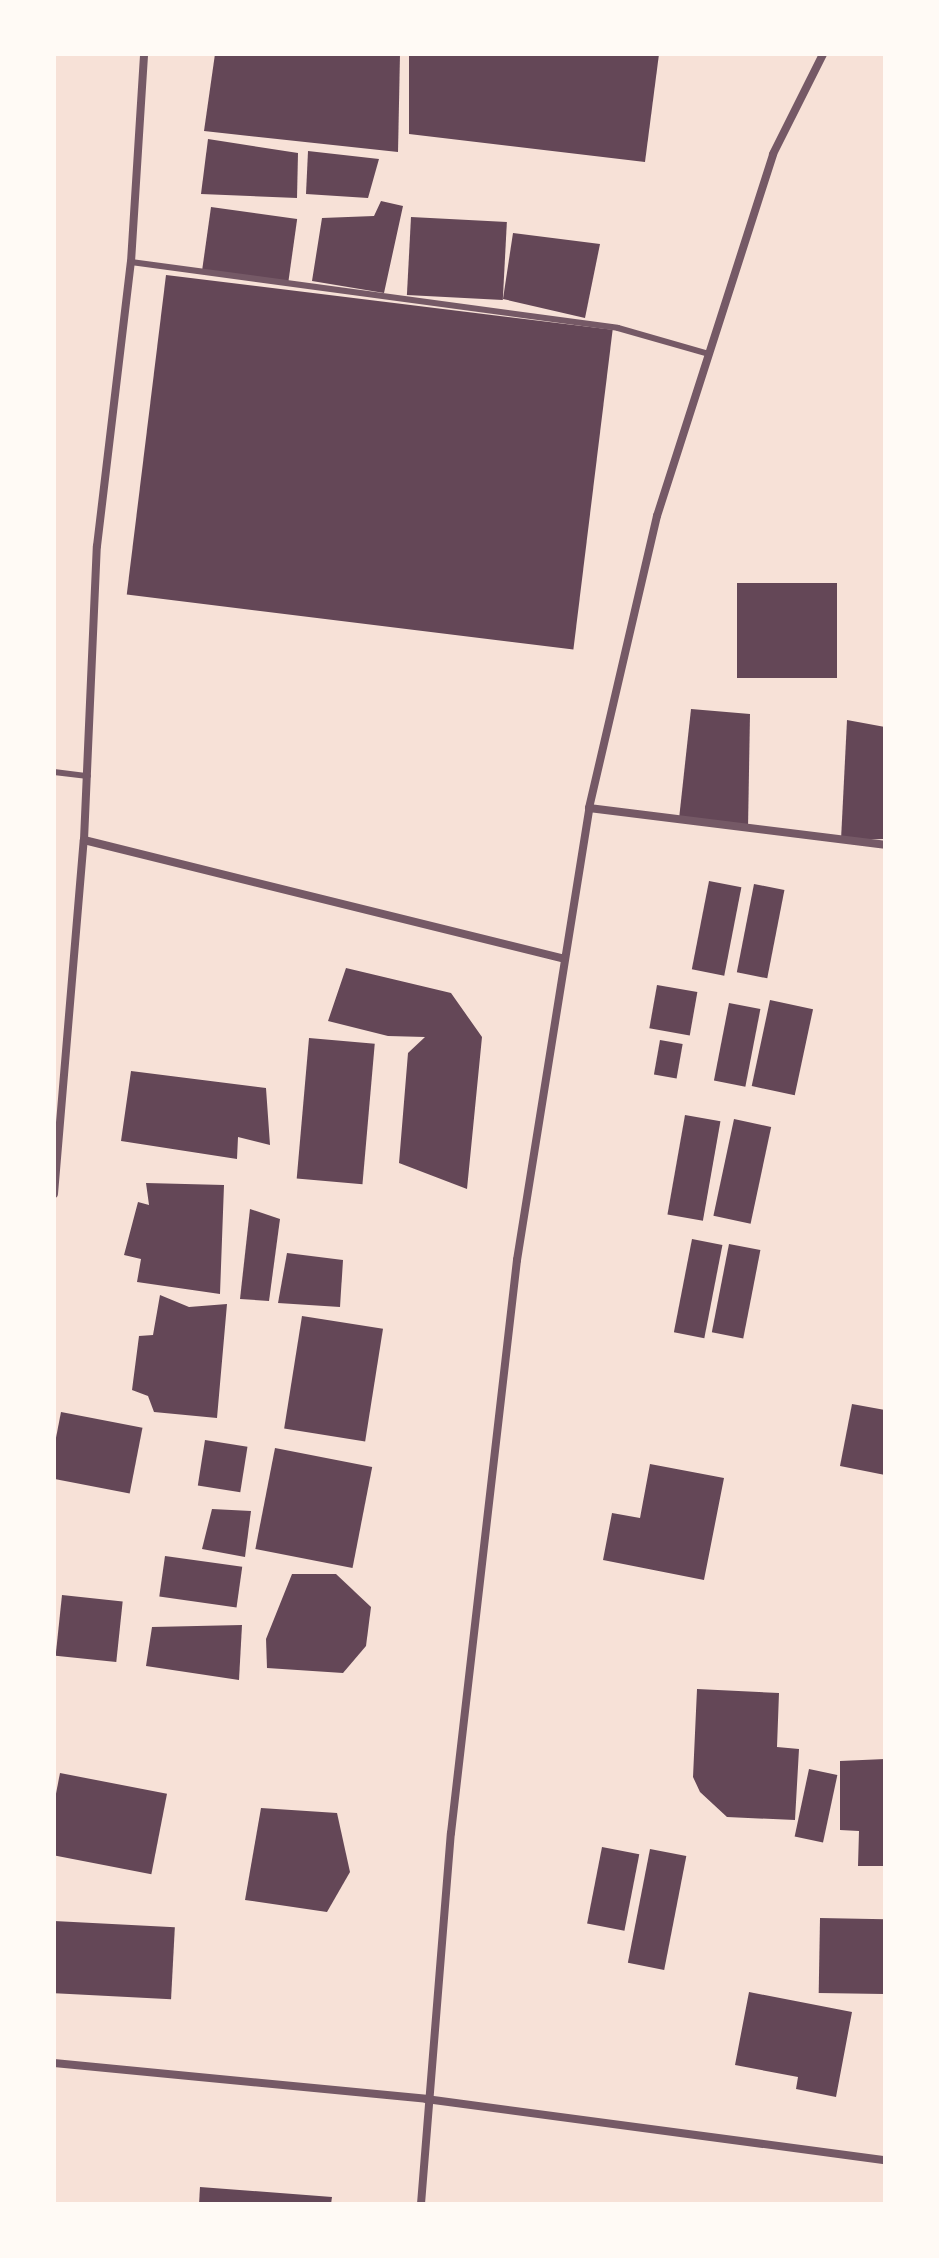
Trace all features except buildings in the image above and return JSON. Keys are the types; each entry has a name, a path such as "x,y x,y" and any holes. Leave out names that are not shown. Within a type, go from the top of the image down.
{"street":[{"path":"54,1194 84,840 97,546 131,262 144,54"},
{"path":"421,2204 426,2099 451,1833 517,1260 562,958 589,808 657,516 773,154 823,54"},
{"path":"589,808 885,845"},
{"path":"84,840 562,958"},
{"path":"54,2063 426,2099 885,2160"}],"lane":[{"path":"131,262 618,328 709,354"},
{"path":"54,772 88,776"}]}
